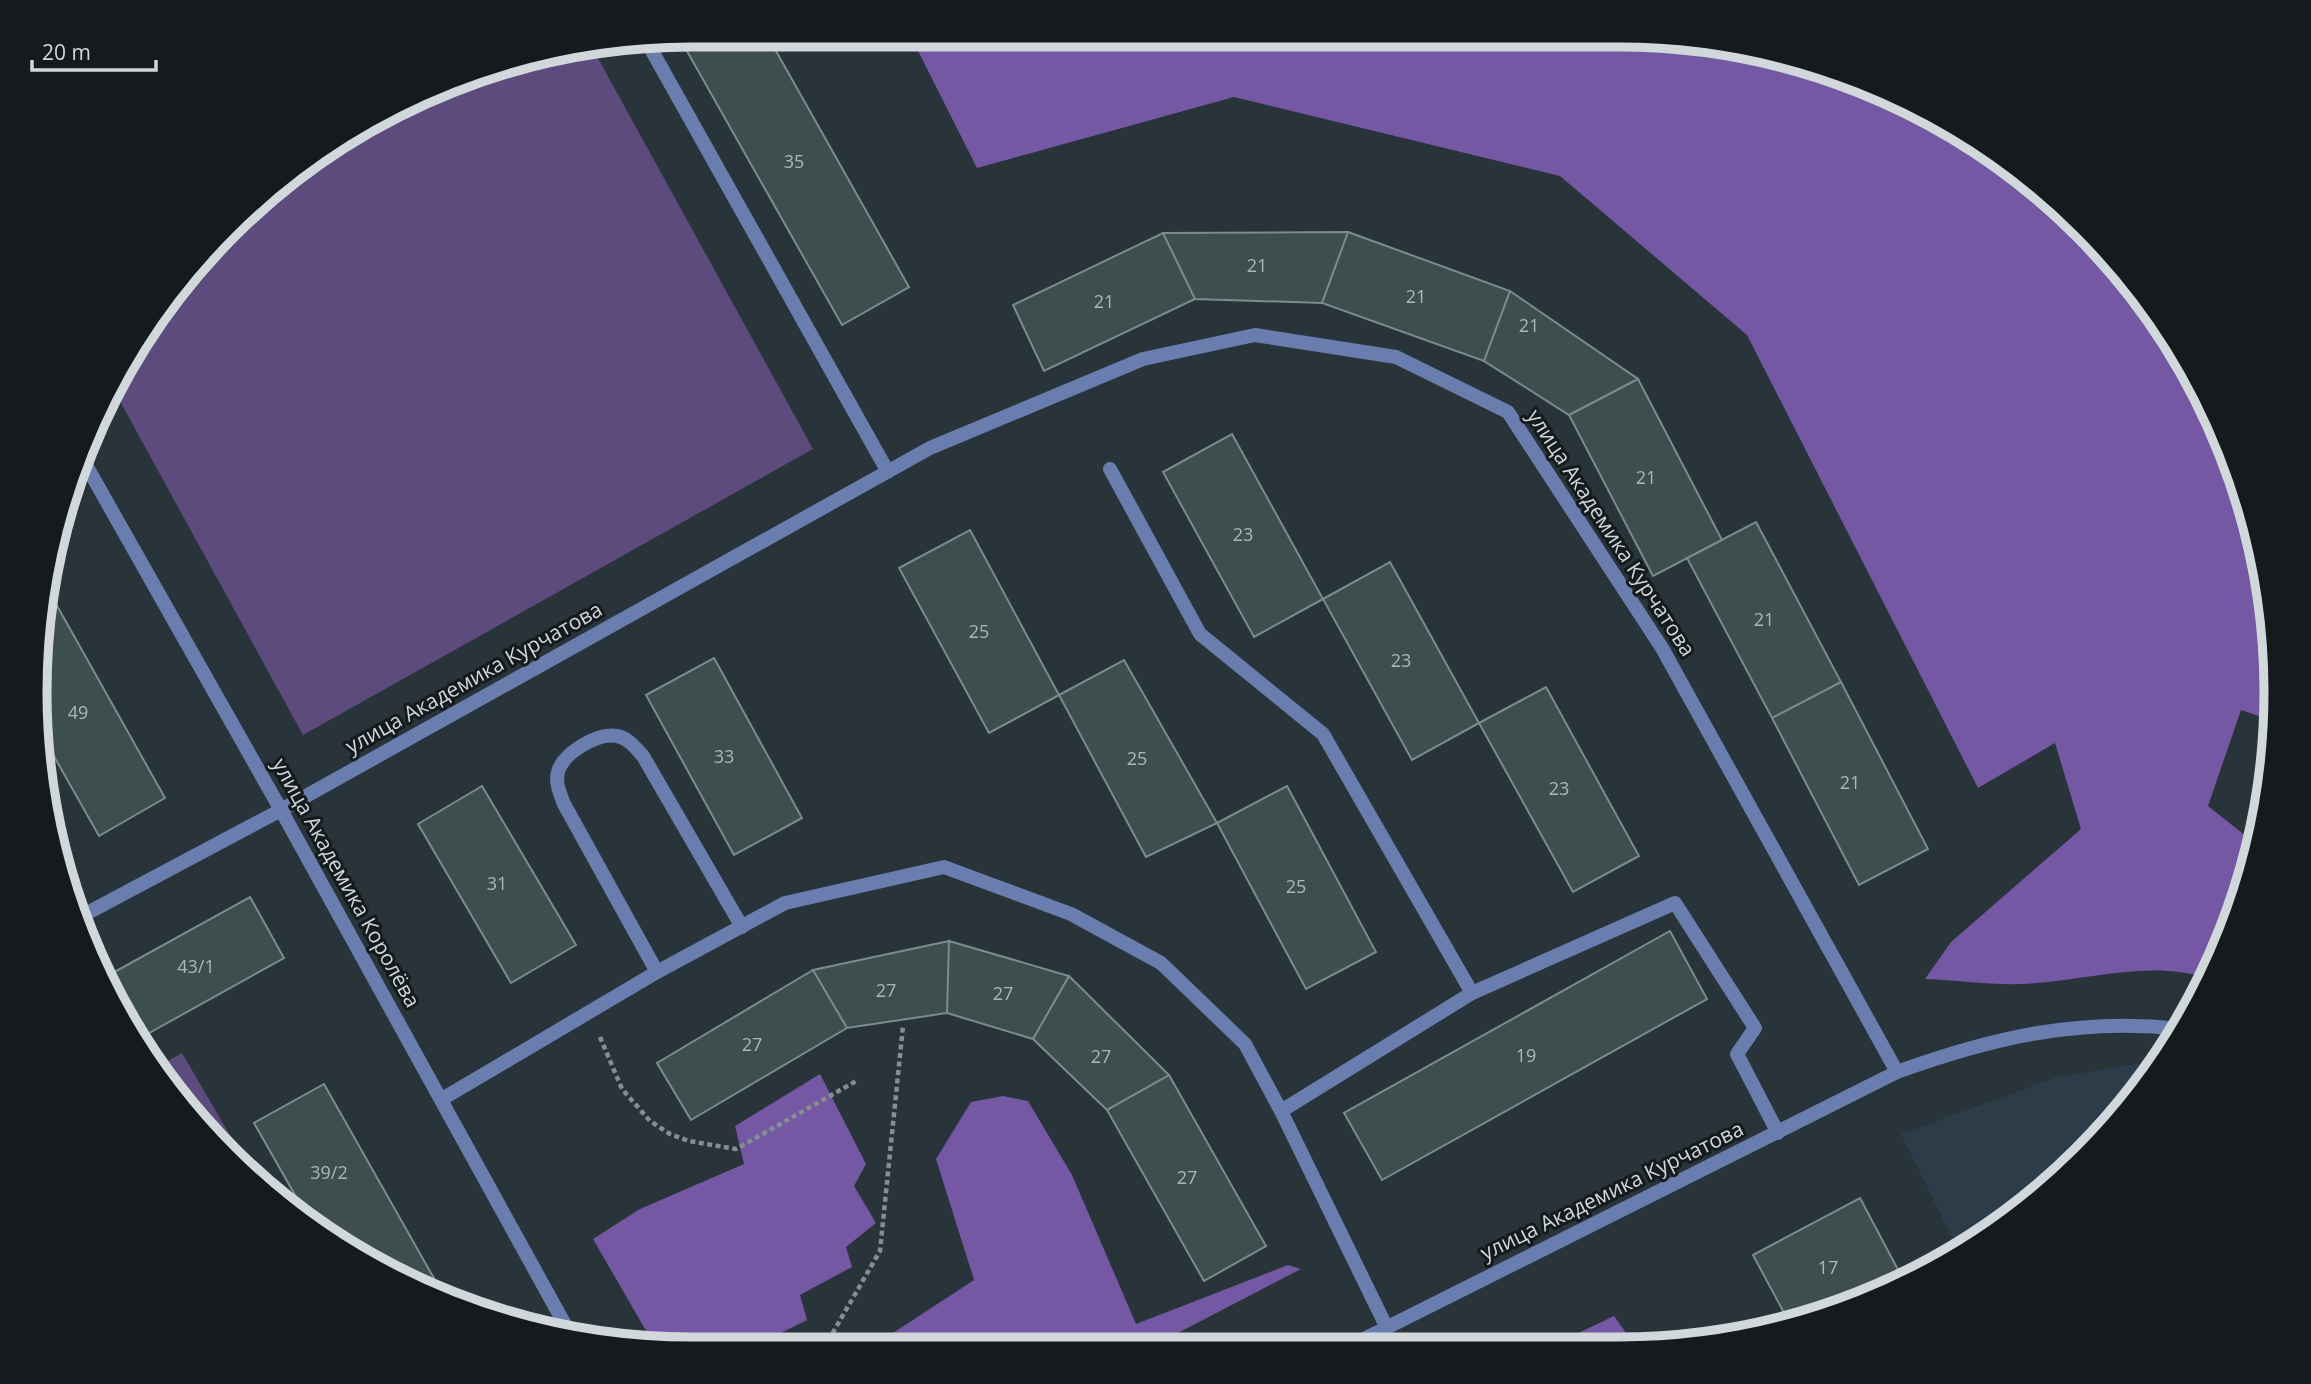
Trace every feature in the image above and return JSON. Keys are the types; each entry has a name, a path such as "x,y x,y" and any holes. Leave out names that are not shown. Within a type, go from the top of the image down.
{"street":[{"path":"652,49 888,472"},
{"name":"улица Академика Курчатова","path":"86,914 281,810 930,448 1143,359 1255,335 1396,356 1508,412 1662,648 1897,1072"},
{"name":"улица Академика Королёва","path":"87,468 281,810 564,1324"},
{"path":"1110,469 1200,634 1323,734 1472,993"},
{"path":"657,972 564,804 557,786 558,770 568,756 599,737 616,736 630,742 643,755 742,927"},
{"path":"442,1099 657,972 785,903 944,867 1071,914 1161,963 1245,1044 1281,1111 1386,1326"},
{"path":"1281,1111 1472,993 1675,903 1755,1028 1737,1054 1778,1133"},
{"name":"улица Академика Курчатова","path":"1366,1337 1897,1072 1983,1043 2051,1030 2107,1025 2168,1028"}],"path":[{"path":"830,1337 880,1251 903,1026"},
{"path":"597,1030 622,1089 650,1121 670,1134 689,1141 736,1149 858,1080"}],"shaded area":[{"path":"916,47 1619,47 1703,53 1786,69 1866,96 1941,134 1977,156 2044,207 2104,267 2131,300 2155,334 2197,407 2215,445 2242,525 2258,608 2264,692 2263,717 2241,710 2208,806 2247,837 2230,899 2198,976 2138,971 2021,984 1925,979 1951,942 2081,829 2055,743 1978,788 1747,335 1560,176 1234,97 977,168"},
{"path":"596,55 813,449 303,735 119,399 156,334 207,267 267,207 300,180 370,134 445,96 525,69"},
{"path":"182,1053 239,1151 207,1117 165,1063"},
{"path":"2145,1064 2104,1117 2044,1177 2011,1204 1954,1242 1901,1134 2057,1077"},
{"path":"820,1074 866,1164 854,1186 876,1223 846,1247 852,1267 800,1295 807,1320 773,1337 648,1335 593,1239 640,1209 744,1164 735,1126"},
{"path":"1003,1096 1028,1101 1072,1175 1136,1324 1288,1265 1301,1269 1170,1337 887,1337 974,1280 936,1159 971,1102"},
{"path":"1614,1316 1629,1337 1619,1337 1570,1337"}],"building":[{"path":"685,47 774,47 909,287 842,325"},
{"path":"1348,232 1322,303 1195,299 1163,233"},
{"path":"1348,232 1510,291 1484,361 1322,303"},
{"path":"1163,233 1195,299 1044,371 1013,305"},
{"path":"1510,291 1638,379 1569,415 1484,361"},
{"path":"1638,379 1722,540 1653,576 1569,415"},
{"path":"1232,434 1323,599 1254,637 1163,472"},
{"path":"1756,522 1841,682 1772,718 1687,558"},
{"path":"970,530 1059,695 989,733 899,568"},
{"path":"1390,562 1479,723 1412,760 1323,599"},
{"path":"54,601 165,798 99,836 51,750 47,692"},
{"path":"714,658 802,818 734,855 646,695"},
{"path":"1124,660 1217,823 1146,857 1059,695"},
{"path":"1841,682 1928,849 1859,885 1772,718"},
{"path":"1546,687 1639,856 1573,892 1479,723"},
{"path":"482,786 576,945 511,983 418,824"},
{"path":"1287,786 1376,952 1306,989 1217,823"},
{"path":"250,897 284,958 147,1034 112,973"},
{"path":"1670,931 1707,999 1382,1180 1344,1113"},
{"path":"949,941 947,1013 847,1028 813,970"},
{"path":"949,941 1069,976 1033,1039 947,1013"},
{"path":"813,970 847,1028 691,1120 657,1063"},
{"path":"1069,976 1169,1075 1107,1110 1033,1039"},
{"path":"1169,1075 1266,1246 1204,1281 1107,1110"},
{"path":"324,1084 437,1284 370,1250 300,1204 254,1123"},
{"path":"1860,1198 1899,1272 1866,1288 1785,1315 1753,1255"}]}
